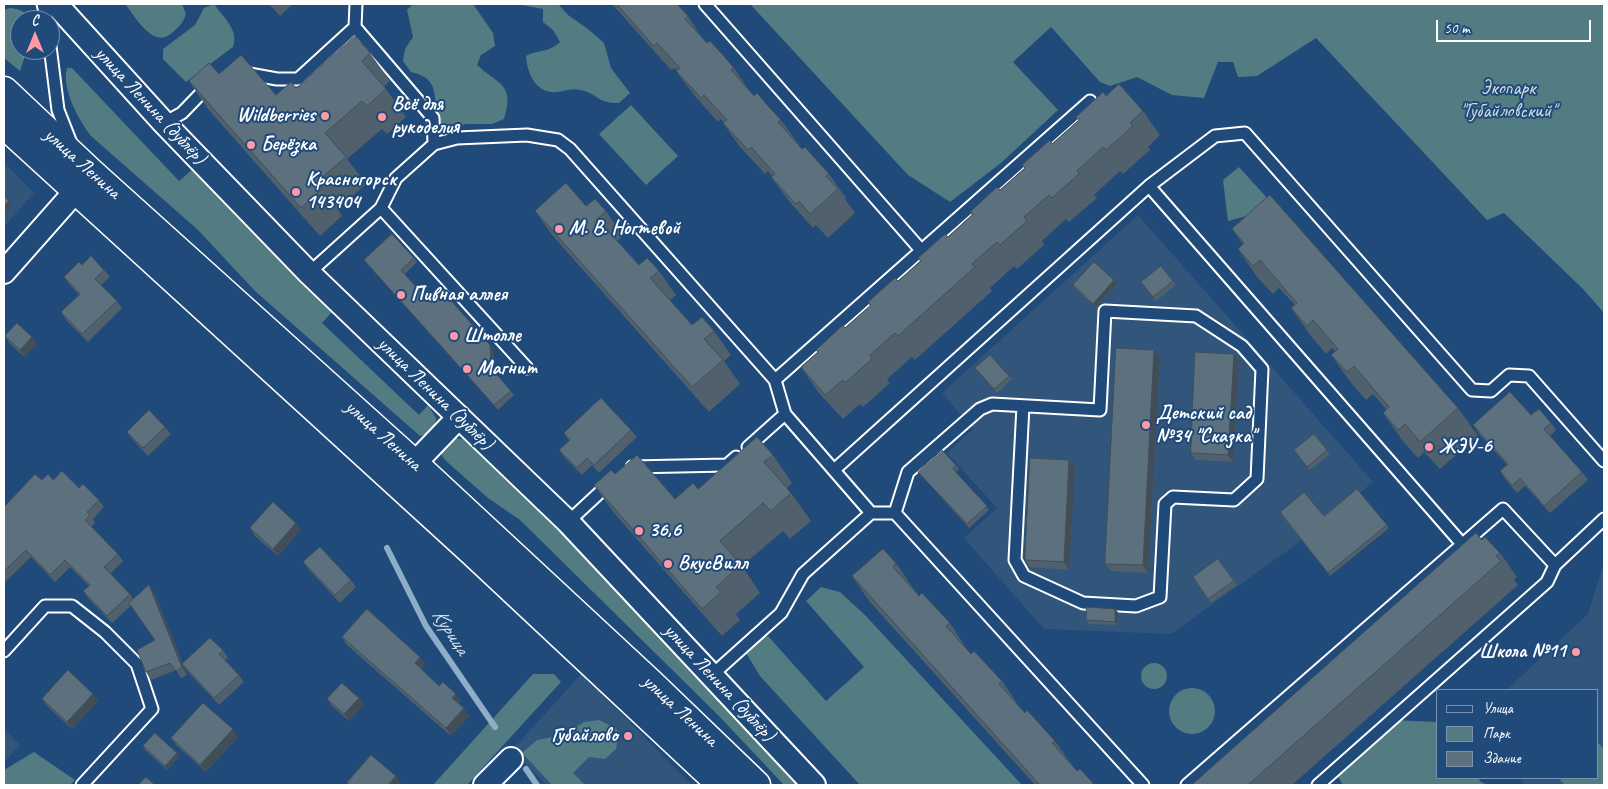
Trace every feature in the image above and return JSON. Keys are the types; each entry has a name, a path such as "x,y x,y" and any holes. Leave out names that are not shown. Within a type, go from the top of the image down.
{"main road":[{"name":"улица Ленина","path":"4,91 84,182 722,785"},
{"name":"улица Ленина","path":"4,124 84,182 414,464 657,689 756,785"}],"street":[{"name":"улица Ленина (дублёр)","path":"56,4 164,123 309,274 568,522 814,785"},
{"path":"4,272 84,182"},
{"path":"414,464 459,417"},
{"path":"486,785 511,759"}],"lane":[{"path":"356,4 355,28 432,118 434,144"},
{"path":"705,4 921,250"},
{"path":"164,123 182,113 212,82 226,76 248,73 277,79 298,78 355,28"},
{"path":"52,60 58,110 84,182"},
{"path":"775,380 1090,101"},
{"path":"834,470 1149,186 1215,136 1244,133 1472,390 1491,391 1510,375 1529,376 1604,461"},
{"path":"309,274 381,208 396,178 434,144 457,138 526,135 558,140 570,149 775,380 785,414 872,513"},
{"path":"1149,186 1462,544"},
{"path":"381,208 527,368"},
{"path":"895,513 908,472 980,409 992,404 1100,410 1105,312 1196,316 1242,346 1262,369 1257,479 1234,500 1173,497 1165,504 1160,597 1136,606 1083,603 1024,576 1015,560 1023,406"},
{"path":"568,522 628,467 727,465 785,414"},
{"path":"1187,785 1503,509 1555,565"},
{"path":"712,675 781,613 803,574 872,513 895,513 1143,785"},
{"path":"1318,785 1547,582 1555,565 1604,519"},
{"path":"4,651 45,606 72,606 104,632 137,664 152,709 82,785"}],"shaded area":[{"path":"4,162 34,193 4,227"},
{"name":"Детский сад №34 \"Сказка\"","path":"1138,215 1373,482 1301,541 1171,634 1044,629 964,538 997,508 947,453 973,429 942,393"},
{"name":"Школа №11","path":"1604,563 1604,785 1526,785 1520,779 1598,779 1598,689 1507,689 1588,614"},
{"path":"585,670 609,701 692,785 546,785 512,750"},
{"path":"6,731 20,745 4,762 4,733"}],"green space":[{"path":"125,4 182,4 186,14 184,20 172,33 165,37 158,37 151,34 139,23"},
{"path":"214,4 232,30 234,35 233,47 186,82 163,59 163,49 195,25 204,8"},
{"path":"413,4 473,4 493,33 495,46 481,55 477,65 503,86 506,92 508,99 504,119 492,124 466,124 452,128 439,124 432,85 421,75 411,72 403,61 405,49 413,37 407,10"},
{"path":"517,4 558,4 568,15 604,43 611,68 630,93 619,103 612,103 606,102 586,91 572,89 550,92 538,86 528,69 526,56 552,48 560,42 553,30 543,22 543,9"},
{"name":"Экопарк \"Губайловский\"","path":"750,4 1604,4 1604,313 1583,289 1504,213 1487,220 1316,38 1257,76 1238,77 1233,62 1218,62 1204,98 1172,95 1137,77 1110,86 1100,82 1051,27 1013,62 1058,110 1001,163 950,202 908,175"},
{"path":"10,8 19,10 10,10 10,60 24,60 20,71 4,58 4,10"},
{"path":"67,68 72,68 179,181 193,169 330,306 331,313 322,323 419,415 428,405 436,418 432,430 420,436 255,291 198,230 91,136 72,104 67,85"},
{"path":"631,105 678,156 646,185 599,134"},
{"path":"1239,167 1279,211 1261,212 1228,221 1223,180"},
{"path":"454,438 467,440 579,550 798,785 784,785 718,715 520,520 488,498 446,461 442,456 442,449"},
{"path":"821,587 840,592 866,616 1022,785 860,785 760,676 746,653 762,637 768,636 826,701 864,667 806,601"},
{"path":"1154,663 1163,667 1167,676 1163,685 1154,689 1145,685 1141,676 1145,667"},
{"path":"533,674 554,674 561,682 467,785 433,785"},
{"path":"1192,688 1205,692 1211,698 1215,711 1211,724 1205,730 1192,734 1179,730 1173,724 1169,711 1173,698 1179,692"},
{"path":"599,720 614,727 619,732 616,749 605,759 589,757 573,773 585,785 552,785 522,753 537,740 563,735 584,722"},
{"path":"1392,720 1436,722 1436,779 1479,779 1488,785 1343,785 1333,768 1365,734"},
{"path":"1598,743 1604,749 1604,785 1565,785 1560,780 1598,779"},
{"path":"34,752 75,780 70,785 4,785 4,770"}],"building":[{"path":"617,4 677,4 688,16 685,19 707,43 710,41 722,54 734,68 731,70 754,96 757,93 781,120 778,122 802,149 805,147 829,174 826,176 838,189 810,214 799,201 796,204 771,177 775,174 751,147 748,150 723,123 727,120 704,95 701,98 676,71 680,68 657,43 654,46"},
{"path":"355,36 370,53 362,61 386,89 367,106 362,101 325,133 346,157 317,182 323,188 301,208 189,81 209,63 219,74 241,55 276,95 291,82 296,88"},
{"path":"1119,84 1143,111 1130,123 1133,126 1106,150 1103,147 1077,171 1079,174 1052,198 1049,195 1024,217 1027,221 1000,245 997,242 972,264 975,267 898,336 895,333 870,355 872,359 845,383 843,380 825,395 801,367 818,352 816,350 843,325 845,328 871,305 868,302 895,278 898,281 921,261 918,258 945,234 948,237 973,214 970,212 997,187 1000,190 1025,168 1022,165 1050,140 1052,144 1079,120 1076,117 1103,92 1106,96"},
{"path":"566,183 586,206 595,199 606,211 597,219 639,265 647,258 653,264 659,271 650,278 692,325 702,317 714,331 704,339 723,360 692,387 535,211"},
{"path":"1270,195 1458,408 1420,442 1405,424 1398,430 1383,413 1389,407 1354,366 1347,372 1331,355 1338,349 1313,320 1307,326 1291,308 1297,303 1260,260 1253,266 1238,249 1244,243 1232,229"},
{"path":"4,196 9,201 4,206"},
{"path":"392,234 414,258 401,270 425,297 447,296 490,345 491,368 511,391 494,405 364,260"},
{"path":"91,256 104,270 95,279 117,301 82,334 61,312 80,294 64,277 79,262 82,265"},
{"path":"1094,262 1114,280 1093,304 1073,285"},
{"path":"1161,266 1173,281 1153,297 1141,282"},
{"path":"17,323 32,337 20,350 5,336"},
{"path":"1116,348 1154,350 1143,565 1105,564"},
{"path":"1195,352 1234,354 1228,455 1191,453"},
{"path":"990,355 1009,376 994,389 975,368"},
{"path":"1510,392 1531,415 1539,409 1551,423 1544,429 1582,472 1544,506 1520,478 1512,486 1500,471 1508,464 1473,425"},
{"path":"601,398 631,430 594,465 587,458 577,468 559,450 570,440 564,433"},
{"path":"149,410 165,427 143,448 127,432"},
{"path":"1314,434 1327,450 1307,467 1294,450"},
{"path":"757,437 773,455 764,462 791,493 771,511 763,503 720,541 741,565 716,587 721,592 702,609 594,485 611,470 615,474 637,455 675,499 693,483 698,489"},
{"path":"942,450 956,465 953,469 987,506 967,524 918,472"},
{"path":"1030,458 1069,460 1064,562 1025,560"},
{"path":"62,471 79,488 83,484 99,500 87,512 90,515 85,520 118,554 104,567 130,594 107,616 83,591 90,585 65,560 50,575 26,550 4,571 4,507 35,474 42,480 48,474 53,480"},
{"path":"1357,489 1387,525 1328,573 1280,512 1304,492 1324,516"},
{"path":"273,502 296,523 273,549 250,528"},
{"path":"1476,533 1482,540 1485,537 1500,553 1496,556 1501,561 1248,785 1193,784"},
{"path":"320,547 351,580 335,595 303,562"},
{"path":"883,549 896,563 893,567 919,596 922,593 950,623 946,626 971,654 974,651 1002,681 999,684 1025,713 1027,710 1055,741 1052,743 1077,771 1080,769 1093,783 1090,785 1040,785 852,576"},
{"path":"1218,559 1234,581 1208,599 1193,577"},
{"path":"149,585 182,667 176,671 170,663 146,672 137,650 155,640 129,603"},
{"path":"1087,607 1115,609 1115,622 1086,620"},
{"path":"367,609 420,657 415,663 439,686 443,682 456,694 452,698 464,708 446,728 342,637"},
{"path":"210,638 223,650 219,654 239,675 214,698 182,664"},
{"path":"68,670 93,694 67,722 42,699"},
{"path":"342,683 359,698 344,714 327,699"},
{"path":"203,703 233,729 200,765 171,738"},
{"path":"155,733 177,753 165,766 143,746"},
{"path":"371,755 396,776 388,785 350,785 347,783"},
{"path":"146,777 155,785 138,785"}],"waterway":[{"name":"Курица","path":"387,548 426,626 495,727"},
{"name":"Курица","path":"526,769 537,785"}],"place":[{"name":"Wildberries","path":"325,116"},
{"name":"Всё для рукоделия","path":"382,117"},
{"name":"Берёзка","path":"251,145"},
{"name":"Красногорск 143404","path":"296,192"},
{"name":"М. В. Ногтевой","path":"559,229"},
{"name":"Пивная аллея","path":"401,295"},
{"name":"Штолле","path":"454,336"},
{"name":"Магнит","path":"467,369"},
{"name":"Детский сад №34 \"Сказка\"","path":"1146,425"},
{"name":"ЖЭУ-6","path":"1429,447"},
{"name":"36,6","path":"639,531"},
{"name":"ВкусВилл","path":"668,564"},
{"name":"Школа №11","path":"1576,652"},
{"name":"Губайлово","path":"628,736"}]}
